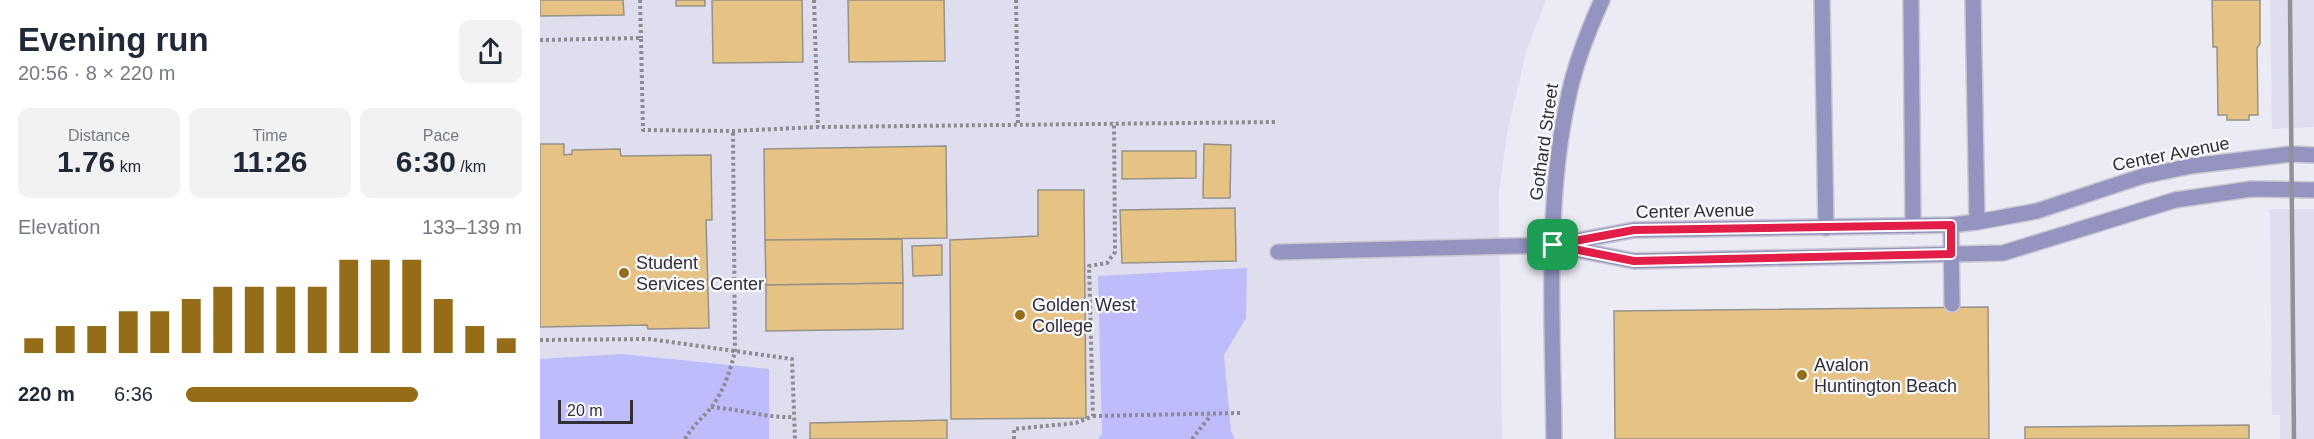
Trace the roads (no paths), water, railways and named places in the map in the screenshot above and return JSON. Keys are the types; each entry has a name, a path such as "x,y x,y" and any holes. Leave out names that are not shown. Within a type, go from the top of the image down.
{"street":[{"name":"Gothard Street","path":"1554,439 1553,245 1554,196 1560,141 1569,94 1583,42 1602,0"},
{"path":"1822,0 1826,228"},
{"path":"1911,0 1913,226"},
{"path":"1973,0 1977,222"},
{"name":"Center Avenue","path":"1553,245 1634,230 1913,226 1977,222 2037,211 2107,187 2152,174 2192,166 2291,154 2314,155"},
{"path":"1278,252 1553,245 1634,261 2003,253 2175,200 2251,189 2314,190"},
{"path":"1951,225 1952,304"}],"railway":[{"path":"2290,0 2294,439"}],"place":[{"name":"Student Services Center","path":"624,273"},
{"name":"Golden West College","path":"1020,315"},
{"name":"Avalon Huntington Beach","path":"1802,375"}]}
